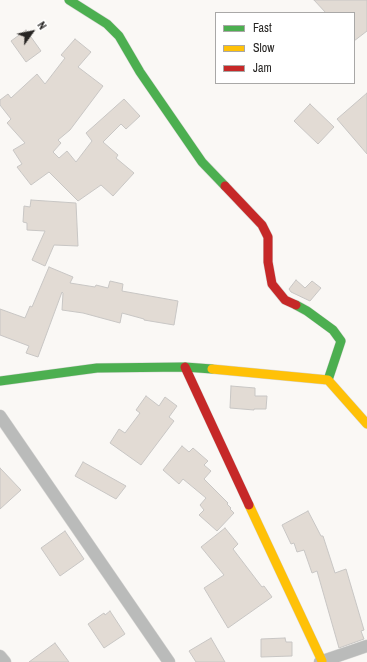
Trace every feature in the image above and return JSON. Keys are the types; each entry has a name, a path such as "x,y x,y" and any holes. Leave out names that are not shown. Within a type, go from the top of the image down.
{"street":[{"path":"69,0 107,24 119,36 140,72 202,162 262,225 268,237 268,262 272,284 285,300 308,311 333,330 341,341 328,380"},
{"path":"0,380 97,368 185,368 328,380 367,424"},
{"path":"185,368 321,662 367,646"},
{"path":"0,416 169,662"},
{"path":"0,656 5,662"}],"building":[{"path":"314,0 367,0 367,31 355,40 355,12 325,12"},
{"path":"26,30 41,51 26,62 11,41"},
{"path":"75,39 91,52 78,67 103,86 70,130 58,140 61,143 53,152 59,158 67,151 76,162 92,141 86,133 124,99 140,116 126,129 121,124 103,142 118,155 116,158 134,173 113,196 101,185 78,201 49,172 31,185 17,167 22,164 13,150 25,143 7,123 11,119 0,105 0,100 8,94 11,98 37,74 45,84 65,58 61,55"},
{"path":"367,93 367,154 337,119"},
{"path":"310,104 334,127 318,144 294,121"},
{"path":"31,200 76,203 78,246 54,245 45,266 32,260 45,231 27,230 27,223 23,222 24,206 30,207"},
{"path":"49,267 73,277 70,283 95,287 96,285 108,288 110,281 123,284 122,291 178,301 174,325 144,320 122,313 120,323 83,313 62,310 62,292 38,357 26,353 29,346 0,335 0,309 25,318 30,306 32,307"},
{"path":"296,280 305,288 312,281 321,288 310,301 291,292 289,289"},
{"path":"231,386 255,388 255,396 267,396 266,409 254,410 230,408"},
{"path":"146,396 159,406 165,397 177,406 169,417 174,421 141,465 110,443 119,429 125,433 140,413 136,410"},
{"path":"182,446 189,452 193,448 208,461 204,465 211,471 204,479 228,503 227,504 231,508 230,509 234,513 217,531 199,515 204,510 200,505 206,498 183,479 179,484 163,470"},
{"path":"83,462 126,486 116,499 75,476"},
{"path":"0,468 21,490 0,509"},
{"path":"308,511 321,536 323,536 335,573 346,569 364,630 361,631 364,639 339,648 317,571 312,573 304,550 297,552 294,543 291,544 282,525"},
{"path":"225,528 238,544 233,549 262,587 264,586 272,597 228,628 204,588 224,575 201,547"},
{"path":"65,531 84,559 60,576 41,548"},
{"path":"110,611 125,634 104,648 88,624 104,613 105,615"},
{"path":"211,638 225,662 196,662 189,651"},
{"path":"285,638 286,642 292,642 292,656 261,657 261,639"},
{"path":"55,643 69,662 29,662"}],"traffic: fast":[{"path":"69,0 107,24 119,36 140,72 202,162 225,186"},
{"path":"296,305 333,330 341,341 328,380"},
{"path":"0,381 97,368 185,367 212,369"}],"traffic: slow":[{"path":"212,369 328,380 367,424"},
{"path":"249,505 322,661"}],"traffic: jam":[{"path":"225,186 262,225 268,237 268,262 272,284 285,300 296,305"},
{"path":"185,367 249,505"}]}
